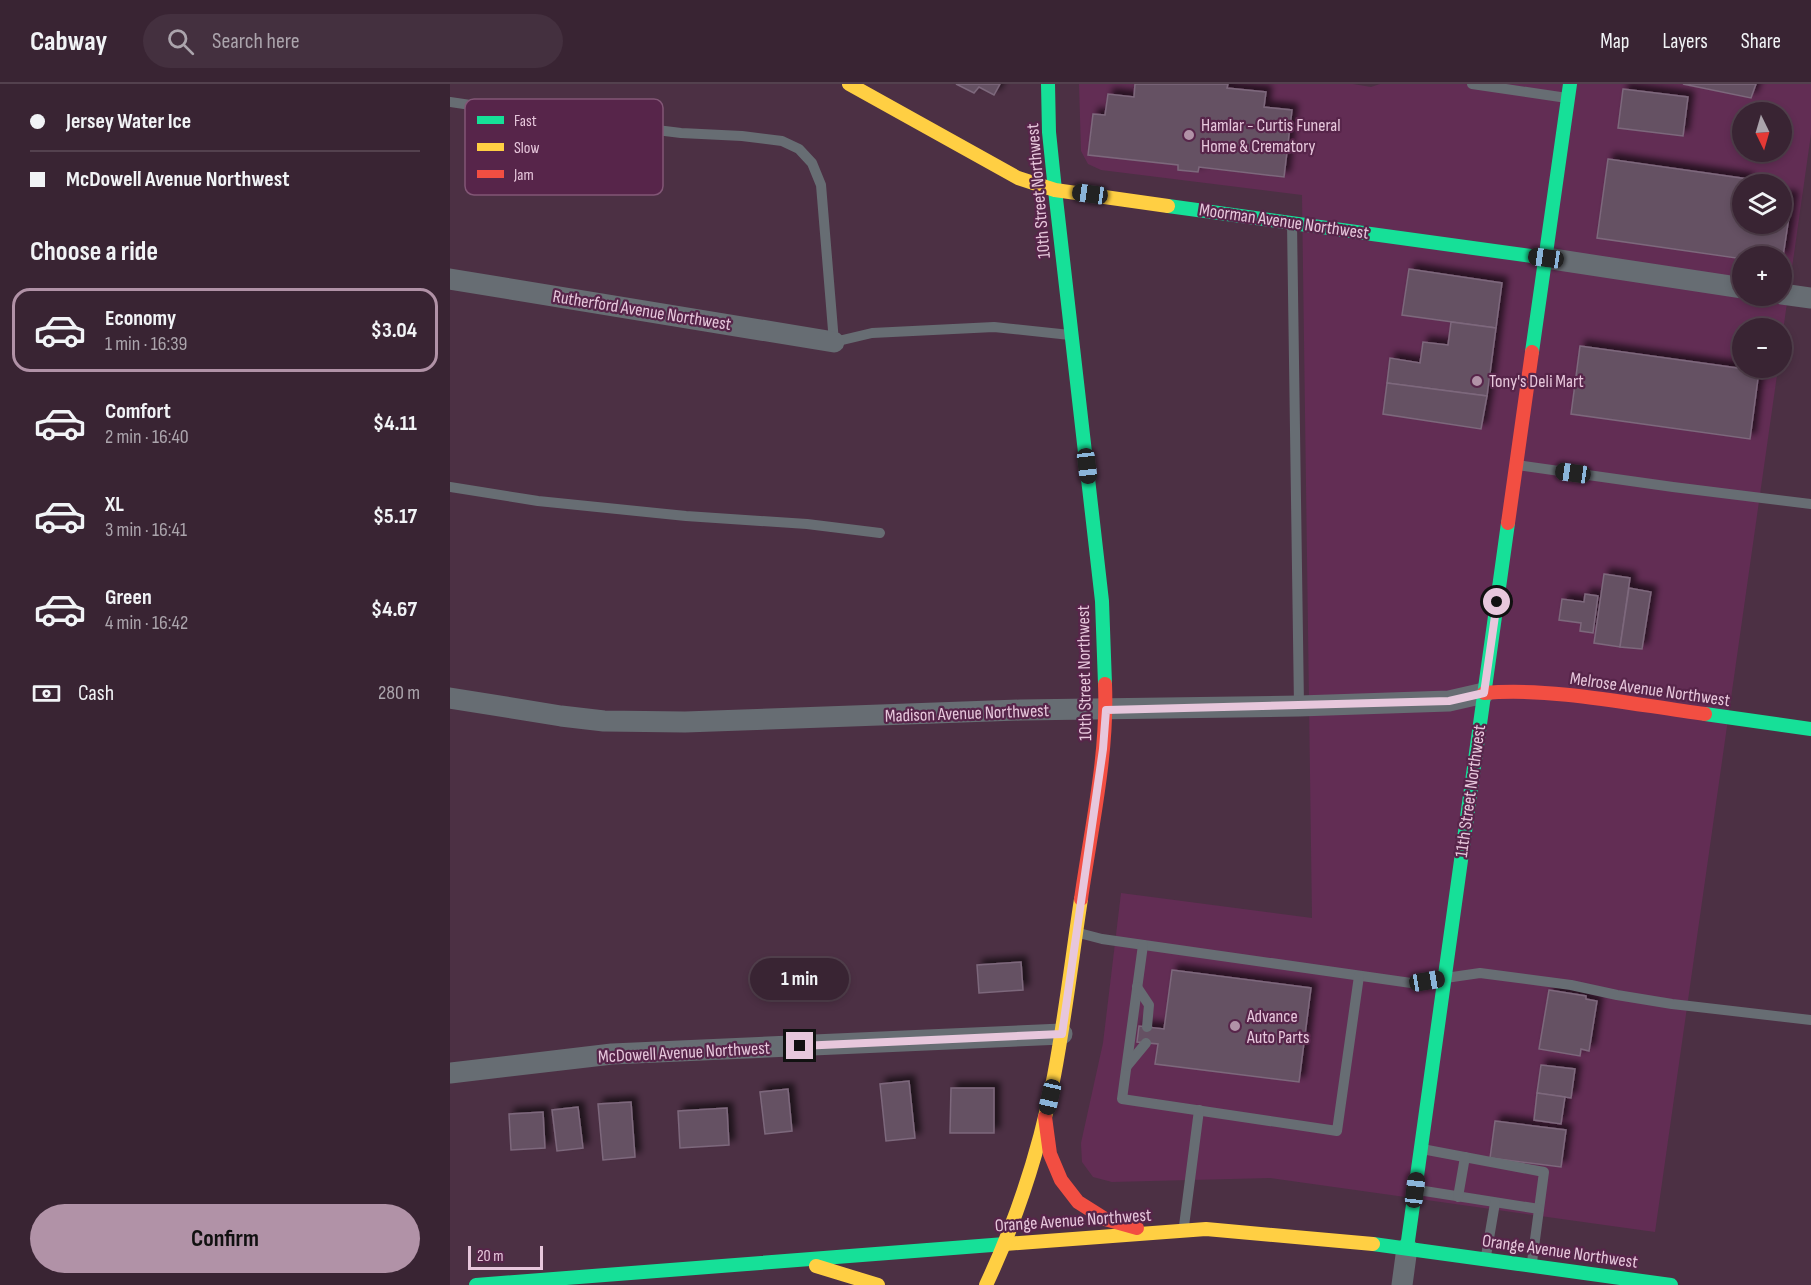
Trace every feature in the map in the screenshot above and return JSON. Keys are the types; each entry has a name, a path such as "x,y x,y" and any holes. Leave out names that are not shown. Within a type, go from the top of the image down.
{"main road":[{"name":"Moorman Avenue Northwest","path":"849,84 1017,178 1055,190 1546,258"},
{"name":"10th Street Northwest","path":"986,1285 1005,1244 1029,1175 1045,1117 1062,1034 1103,749 1106,710 1102,601 1070,335 1049,132 1048,84"},
{"name":"11th Street Northwest","path":"1407,1248 1570,84"},
{"name":"Melrose Avenue Northwest","path":"1484,693 1506,691 1548,693 1811,729"},
{"path":"1045,1117 1050,1154 1061,1180 1078,1202 1105,1219 1150,1232"},
{"name":"Orange Avenue Northwest","path":"476,1285 1206,1229 1282,1233 1407,1248 1671,1285"},
{"path":"791,1260 878,1285"}],"street":[{"name":"Moorman Avenue Northwest","path":"1546,258 1732,286"},
{"name":"Rutherford Avenue Northwest","path":"450,279 834,342"},
{"path":"1792,295 1811,298"},
{"name":"Madison Avenue Northwest","path":"450,698 604,721 686,722 1020,710 1299,706 1449,701 1484,693"},
{"name":"McDowell Avenue Northwest","path":"450,1073 612,1054 1062,1034"},
{"name":"11th Street Northwest","path":"1402,1285 1407,1248"}],"lane":[{"path":"1472,84 1568,98"},
{"path":"450,102 465,104"},
{"path":"663,130 782,141 799,149 812,163 821,185 834,342 872,333 994,327 1070,335"},
{"path":"1292,222 1299,706"},
{"path":"1517,465 1811,504"},
{"path":"450,487 538,501 686,516 807,524 880,533"},
{"path":"1076,932 1102,939 1411,983 1480,973 1571,985 1672,1004 1811,1020"},
{"path":"1143,945 1122,1099 1337,1131 1359,976"},
{"path":"1137,987 1149,1005 1147,1027"},
{"path":"1126,1066 1146,1043"},
{"path":"1184,1231 1186,1198 1199,1110"},
{"path":"1420,1149 1544,1172 1532,1266"},
{"path":"1458,1197 1465,1157"},
{"path":"1415,1190 1539,1209"},
{"path":"1485,1259 1495,1203"}],"shaded area":[{"path":"1079,84 1353,84 1371,87 1380,84 1811,84 1811,134 1792,268 1792,246 1732,246 1732,306 1787,306 1785,318 1732,318 1732,378 1777,378 1655,1232 1270,1178 1112,1182 1093,1177 1082,1162 1081,1143 1103,1043 1121,893 1312,918 1302,195 1101,170 1088,164 1081,151"}],"building":[{"path":"956,84 1000,84 994,95 979,87 974,93"},
{"name":"Hamlar - Curtis Funeral Home & Crematory","path":"1135,84 1228,84 1227,88 1266,92 1264,107 1292,110 1284,177 1199,167 1198,172 1178,170 1178,165 1088,155 1093,114 1105,115 1108,94 1134,97"},
{"path":"1683,84 1756,84 1751,98"},
{"path":"1623,89 1688,97 1683,136 1618,128"},
{"path":"1608,159 1732,177 1732,234 1786,234 1785,246 1732,246 1732,257 1597,238"},
{"path":"1409,269 1502,283 1496,328 1402,315"},
{"path":"1451,322 1496,328 1487,396 1387,383 1390,358 1420,363 1423,342 1448,345"},
{"path":"1580,346 1732,367 1732,378 1758,378 1750,439 1571,414"},
{"path":"1387,383 1487,396 1481,429 1383,414"},
{"path":"1604,574 1630,578 1620,647 1594,643"},
{"path":"1629,588 1651,592 1642,649 1620,647"},
{"path":"1585,594 1598,596 1593,633 1580,631 1581,623 1559,620 1562,599 1584,602"},
{"path":"1021,962 1023,990 979,993 977,965"},
{"name":"Advance Auto Parts","path":"1172,970 1311,988 1299,1082 1155,1064 1158,1044 1137,1042 1139,1026 1164,1029"},
{"path":"1549,990 1586,996 1586,999 1597,1001 1589,1051 1581,1049 1580,1056 1539,1049"},
{"path":"1541,1065 1575,1069 1571,1098 1537,1093"},
{"path":"909,1081 915,1138 886,1141 880,1084"},
{"path":"951,1088 994,1088 994,1133 950,1133"},
{"path":"788,1089 792,1131 765,1134 760,1092"},
{"path":"1537,1093 1565,1097 1561,1124 1534,1120"},
{"path":"631,1102 635,1157 603,1160 598,1104"},
{"path":"578,1107 583,1148 557,1151 552,1110"},
{"path":"727,1108 729,1145 680,1148 678,1111"},
{"path":"543,1112 545,1148 511,1150 509,1114"},
{"path":"1495,1121 1566,1130 1561,1167 1490,1158"}],"traffic: fast":[{"path":"1048,84 1049,132 1055,190 1102,601 1105,684"},
{"path":"1532,352 1570,84"},
{"path":"1168,206 1546,258"},
{"path":"1407,1248 1508,523"},
{"path":"1705,714 1811,729"},
{"path":"476,1285 1005,1244"},
{"path":"1373,1244 1671,1285"}],"traffic: slow":[{"path":"849,84 1018,178 1055,190 1168,206"},
{"path":"986,1285 1017,1209 1042,1130 1058,1054 1081,899"},
{"path":"1005,1244 1206,1229 1373,1244"},
{"path":"816,1266 878,1285"}],"traffic: jam":[{"path":"1508,523 1532,352"},
{"path":"1081,899 1098,792 1104,738 1105,684"},
{"path":"1484,693 1538,692 1705,714"},
{"path":"1045,1117 1050,1154 1061,1180 1078,1202 1105,1219 1137,1228"}],"place":[{"name":"Hamlar - Curtis Funeral Home & Crematory","path":"1189,135"},
{"name":"Tony's Deli Mart","path":"1477,381"},
{"name":"Advance Auto Parts","path":"1235,1026"}],"route":[{"path":"800,1046 1062,1034 1103,749 1106,710 1449,701 1484,693 1497,602"}]}
